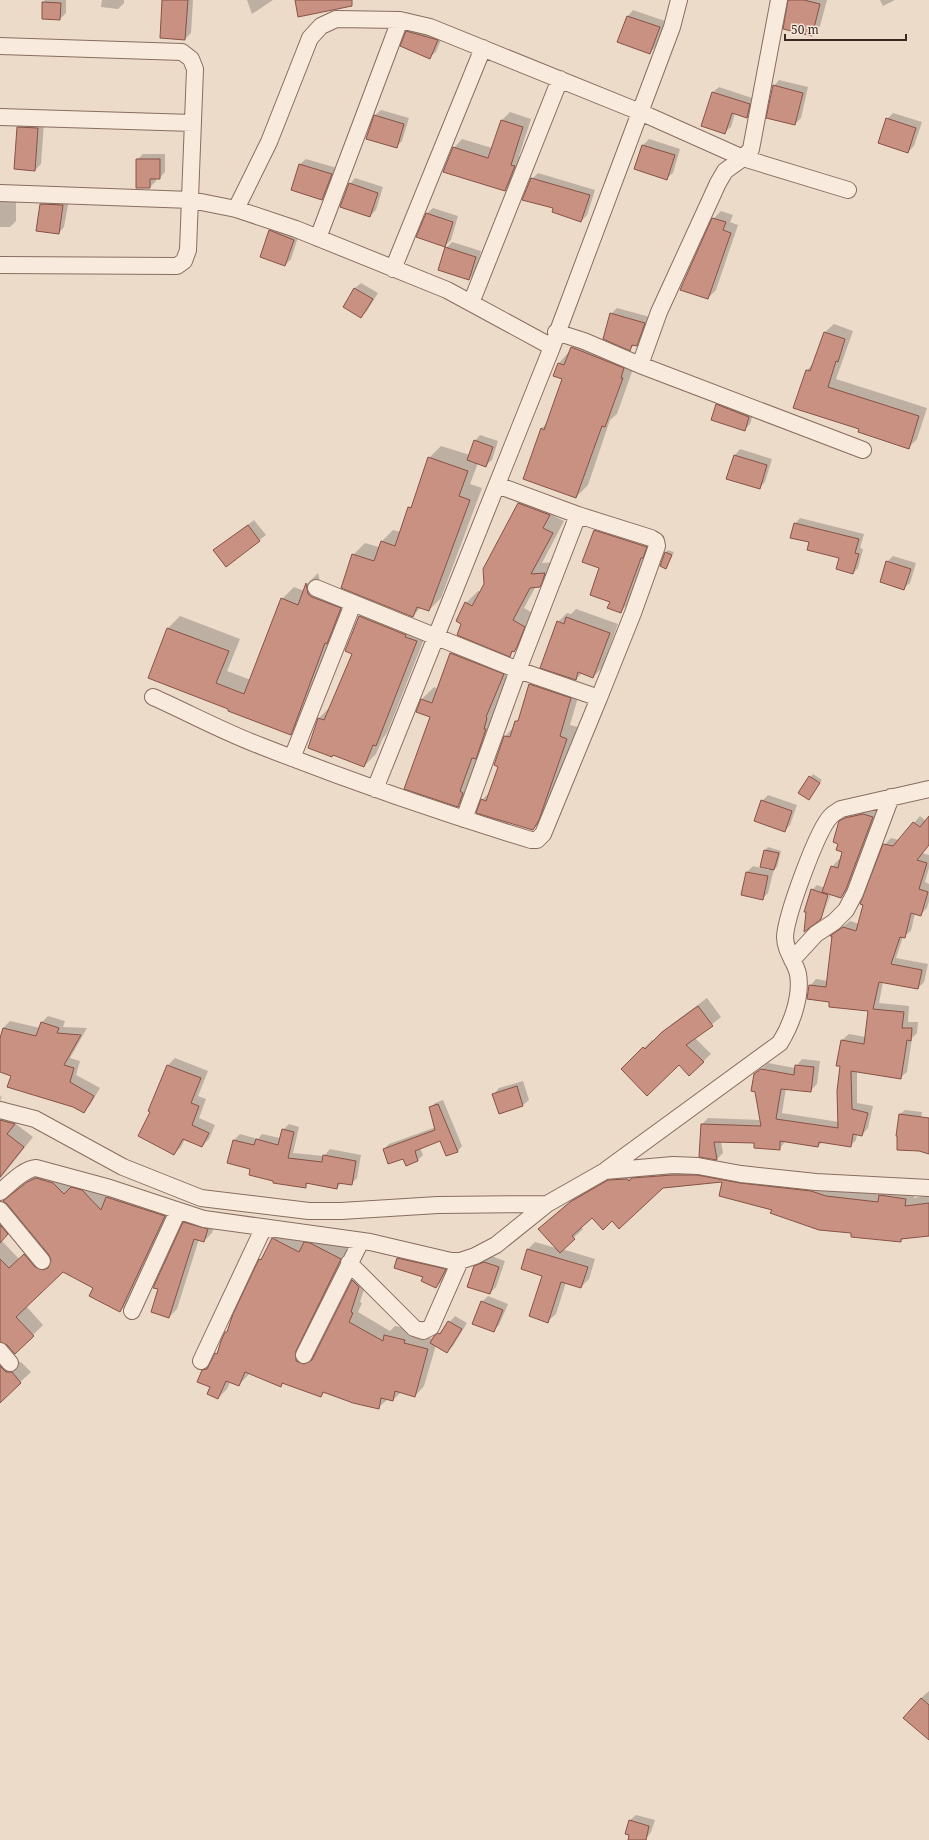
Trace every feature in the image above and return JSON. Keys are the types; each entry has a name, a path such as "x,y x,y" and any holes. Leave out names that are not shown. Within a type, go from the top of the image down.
{"street":[{"path":"375,789 437,638 552,347 556,332 672,27 678,0"},
{"path":"640,365 659,312 718,183 725,171 743,158 751,149 779,0"},
{"path":"236,209 269,142 310,38 320,26 336,19 400,20 430,27 640,112 743,158 848,190"},
{"path":"318,238 400,20"},
{"path":"0,46 182,52 191,59 195,69 191,200 188,250 184,261 176,266 0,265"},
{"path":"393,269 483,48"},
{"path":"471,304 560,79"},
{"path":"0,117 193,123"},
{"path":"0,193 191,200 236,209 318,238 447,290 552,347"},
{"path":"556,332 584,341 640,365 863,450"},
{"path":"153,697 259,746 375,789 530,840 537,840 542,834 599,698 633,613 657,546 656,541 652,538 578,515 497,485"},
{"path":"464,819 518,670 578,515"},
{"path":"316,588 518,670 599,698"},
{"path":"292,758 353,604"},
{"path":"0,1192 25,1171 30,1168 36,1168 110,1188 204,1219 263,1229 361,1240 441,1260 460,1261 475,1256 496,1245 547,1204 605,1171 780,1043 786,1034 798,996 798,974 785,942 789,915 808,862 828,820 832,815 841,809 929,789"},
{"path":"792,960 816,934 834,922 846,910 855,893 891,797"},
{"path":"0,1110 35,1119 123,1167 201,1198 309,1211 341,1212 438,1205 547,1204"},
{"path":"605,1171 658,1166 692,1166 741,1174 816,1182 929,1188"},
{"path":"0,1210 42,1261"},
{"path":"132,1311 178,1211"},
{"path":"201,1361 263,1229"},
{"path":"304,1355 361,1240"},
{"path":"349,1263 414,1328 423,1332 431,1327 460,1261"},
{"path":"0,1351 10,1363"}],"building":[{"path":"162,0 188,0 185,40 160,38"},
{"path":"295,0 352,0 352,6 298,17"},
{"path":"788,0 804,0 820,4 812,36 783,29"},
{"path":"42,2 61,3 60,20 42,19"},
{"path":"627,16 660,27 650,54 617,42"},
{"path":"406,31 438,40 430,59 400,46"},
{"path":"773,85 803,93 795,125 766,118"},
{"path":"712,92 750,104 747,118 732,113 725,134 701,126"},
{"path":"374,115 404,124 397,148 366,139"},
{"path":"886,118 916,128 908,153 878,143"},
{"path":"501,120 523,127 511,165 515,166 505,191 443,172 453,147 488,158"},
{"path":"17,127 38,128 35,171 14,169"},
{"path":"642,145 675,155 667,180 634,169"},
{"path":"136,159 160,159 160,179 150,179 150,188 136,188"},
{"path":"299,164 332,174 322,200 291,190"},
{"path":"531,178 590,195 581,222 552,212 553,208 522,200"},
{"path":"349,183 378,193 370,217 340,207"},
{"path":"40,204 63,205 59,234 36,231"},
{"path":"426,213 453,222 445,247 416,237"},
{"path":"712,218 726,222 723,230 731,233 708,299 680,290"},
{"path":"269,230 294,240 285,266 260,257"},
{"path":"445,247 476,257 469,280 438,270"},
{"path":"354,288 373,299 361,318 343,307"},
{"path":"610,313 645,323 637,346 632,345 630,351 603,339"},
{"path":"824,332 845,339 828,387 919,416 909,449 858,432 859,429 793,408 806,370 810,371"},
{"path":"571,347 624,368 621,378 623,378 605,427 602,426 576,498 523,479 541,428 544,430 562,379 553,376 558,363 564,365"},
{"path":"716,404 749,417 745,431 711,420"},
{"path":"474,440 493,447 486,467 467,460"},
{"path":"734,455 767,465 760,489 726,479"},
{"path":"428,457 468,471 459,496 470,500 429,611 417,607 413,617 341,588 352,554 374,561 381,541 395,546 408,507 411,508"},
{"path":"518,503 550,515 543,528 553,533 531,574 545,573 542,583 540,587 530,588 513,620 525,627 517,647 514,652 512,651 510,657 457,635 461,624 456,621 465,602 472,606 484,584 483,569"},
{"path":"794,523 859,539 855,553 859,554 853,574 836,569 839,558 807,550 809,542 790,538"},
{"path":"248,525 260,541 226,567 213,550"},
{"path":"594,530 647,547 643,558 641,558 621,613 607,608 610,602 590,595 599,568 582,562"},
{"path":"665,552 672,555 666,569 660,566"},
{"path":"886,561 911,569 904,590 880,582"},
{"path":"306,583 308,594 312,597 341,608 327,644 325,643 291,735 148,678 167,628 229,651 216,683 244,694 281,598 298,605"},
{"path":"359,616 417,641 376,746 373,745 364,767 333,755 332,757 308,748 318,718 324,720 352,654 345,651"},
{"path":"566,617 610,633 593,678 578,672 576,680 540,668 557,621 564,624"},
{"path":"450,653 504,674 486,717 484,729 486,729 476,759 472,758 460,791 463,793 458,807 404,789 430,717 416,712 421,699 432,703"},
{"path":"529,684 571,698 560,736 567,739 539,820 533,830 476,813 481,799 486,801 498,767 494,765 504,736 510,737 515,721 518,721"},
{"path":"809,776 820,783 809,800 798,793"},
{"path":"761,800 792,811 785,832 754,821"},
{"path":"863,814 873,817 846,889 841,898 822,892 831,866 838,868 842,852 836,850 838,844 833,842 839,821"},
{"path":"929,816 929,845 917,860 927,863 919,889 928,892 921,916 911,913 905,938 900,937 891,964 922,970 918,989 879,982 873,1009 904,1012 902,1028 912,1028 911,1041 907,1040 901,1079 851,1071 852,1109 868,1113 862,1136 853,1134 851,1147 819,1142 818,1147 780,1141 780,1150 754,1148 754,1143 714,1142 717,1160 699,1157 701,1124 761,1126 755,1092 751,1091 754,1074 761,1069 794,1075 795,1065 814,1067 811,1092 781,1089 776,1119 838,1128 837,1091 840,1066 836,1066 841,1040 864,1044 868,1011 829,1007 829,1002 807,999 809,985 826,987 832,936 830,936 843,927 856,931 863,905 860,904 883,844 893,846 913,822 920,827"},
{"path":"764,850 779,853 774,870 760,867"},
{"path":"746,872 768,876 763,900 741,895"},
{"path":"811,889 828,895 821,919 804,932 806,912 804,912"},
{"path":"698,1006 713,1026 686,1045 704,1062 689,1076 679,1065 647,1096 621,1069 643,1047 645,1049 662,1032"},
{"path":"41,1022 59,1028 57,1033 81,1035 64,1065 74,1068 70,1082 94,1096 84,1113 73,1107 7,1087 11,1076 0,1072 0,1038 3,1028 36,1036"},
{"path":"167,1065 201,1078 191,1103 199,1106 192,1125 209,1133 202,1147 183,1139 174,1155 138,1136 150,1112 148,1111"},
{"path":"517,1086 523,1106 499,1114 492,1094"},
{"path":"438,1104 458,1152 446,1156 440,1141 415,1151 418,1161 406,1166 403,1159 388,1164 383,1149 435,1130 429,1107"},
{"path":"899,1114 929,1118 929,1154 919,1151 897,1150 896,1136"},
{"path":"0,1120 15,1124 7,1134 24,1147 0,1177"},
{"path":"282,1129 294,1132 288,1158 322,1162 323,1155 356,1161 352,1185 338,1183 337,1189 306,1183 306,1188 273,1183 273,1181 249,1175 250,1169 227,1163 233,1140 254,1145 256,1139 278,1145"},
{"path":"697,1175 740,1183 811,1191 826,1196 878,1202 879,1195 906,1199 905,1206 929,1203 929,1236 901,1239 901,1242 851,1237 851,1233 819,1230 770,1213 772,1210 719,1196 722,1182 663,1188 619,1229 612,1221 603,1230 592,1218 572,1236 575,1239 560,1253 538,1229 570,1202 608,1180 627,1179 629,1181 632,1178"},
{"path":"36,1178 53,1183 64,1194 71,1187 82,1190 101,1210 106,1197 165,1216 120,1312 89,1296 93,1288 63,1272 16,1317 34,1336 15,1354 7,1345 0,1342 0,1259 9,1268 24,1254 35,1267 43,1270 48,1268 51,1260 49,1255 3,1201 27,1182"},
{"path":"183,1222 208,1229 204,1242 194,1239 169,1318 151,1312 158,1289 153,1288"},
{"path":"0,1225 8,1234 0,1243"},
{"path":"272,1238 299,1252 304,1242 310,1243 341,1259 296,1351 296,1361 304,1364 312,1360 352,1280 359,1287 351,1312 353,1313 349,1322 383,1341 384,1335 405,1340 404,1343 428,1349 415,1397 395,1391 393,1401 381,1398 379,1409 353,1403 323,1392 321,1397 282,1383 281,1387 245,1372 239,1386 226,1381 218,1399 207,1394 210,1387 197,1382 202,1370 207,1369 215,1353 217,1354 221,1341 225,1332 227,1332 233,1314 259,1259 261,1260"},
{"path":"527,1249 588,1267 581,1288 561,1282 548,1323 529,1316 542,1276 521,1269"},
{"path":"397,1258 446,1269 436,1288 421,1281 423,1277 394,1268"},
{"path":"484,1262 499,1267 490,1294 467,1287 474,1266"},
{"path":"481,1301 503,1310 494,1332 472,1324"},
{"path":"448,1321 462,1329 447,1353 430,1343 434,1336 438,1333 440,1334"},
{"path":"0,1366 6,1372 12,1372 21,1383 0,1403"},
{"path":"921,1698 929,1705 929,1740 903,1718"},
{"path":"629,1820 649,1826 646,1840 628,1840 629,1835 625,1834"}]}
